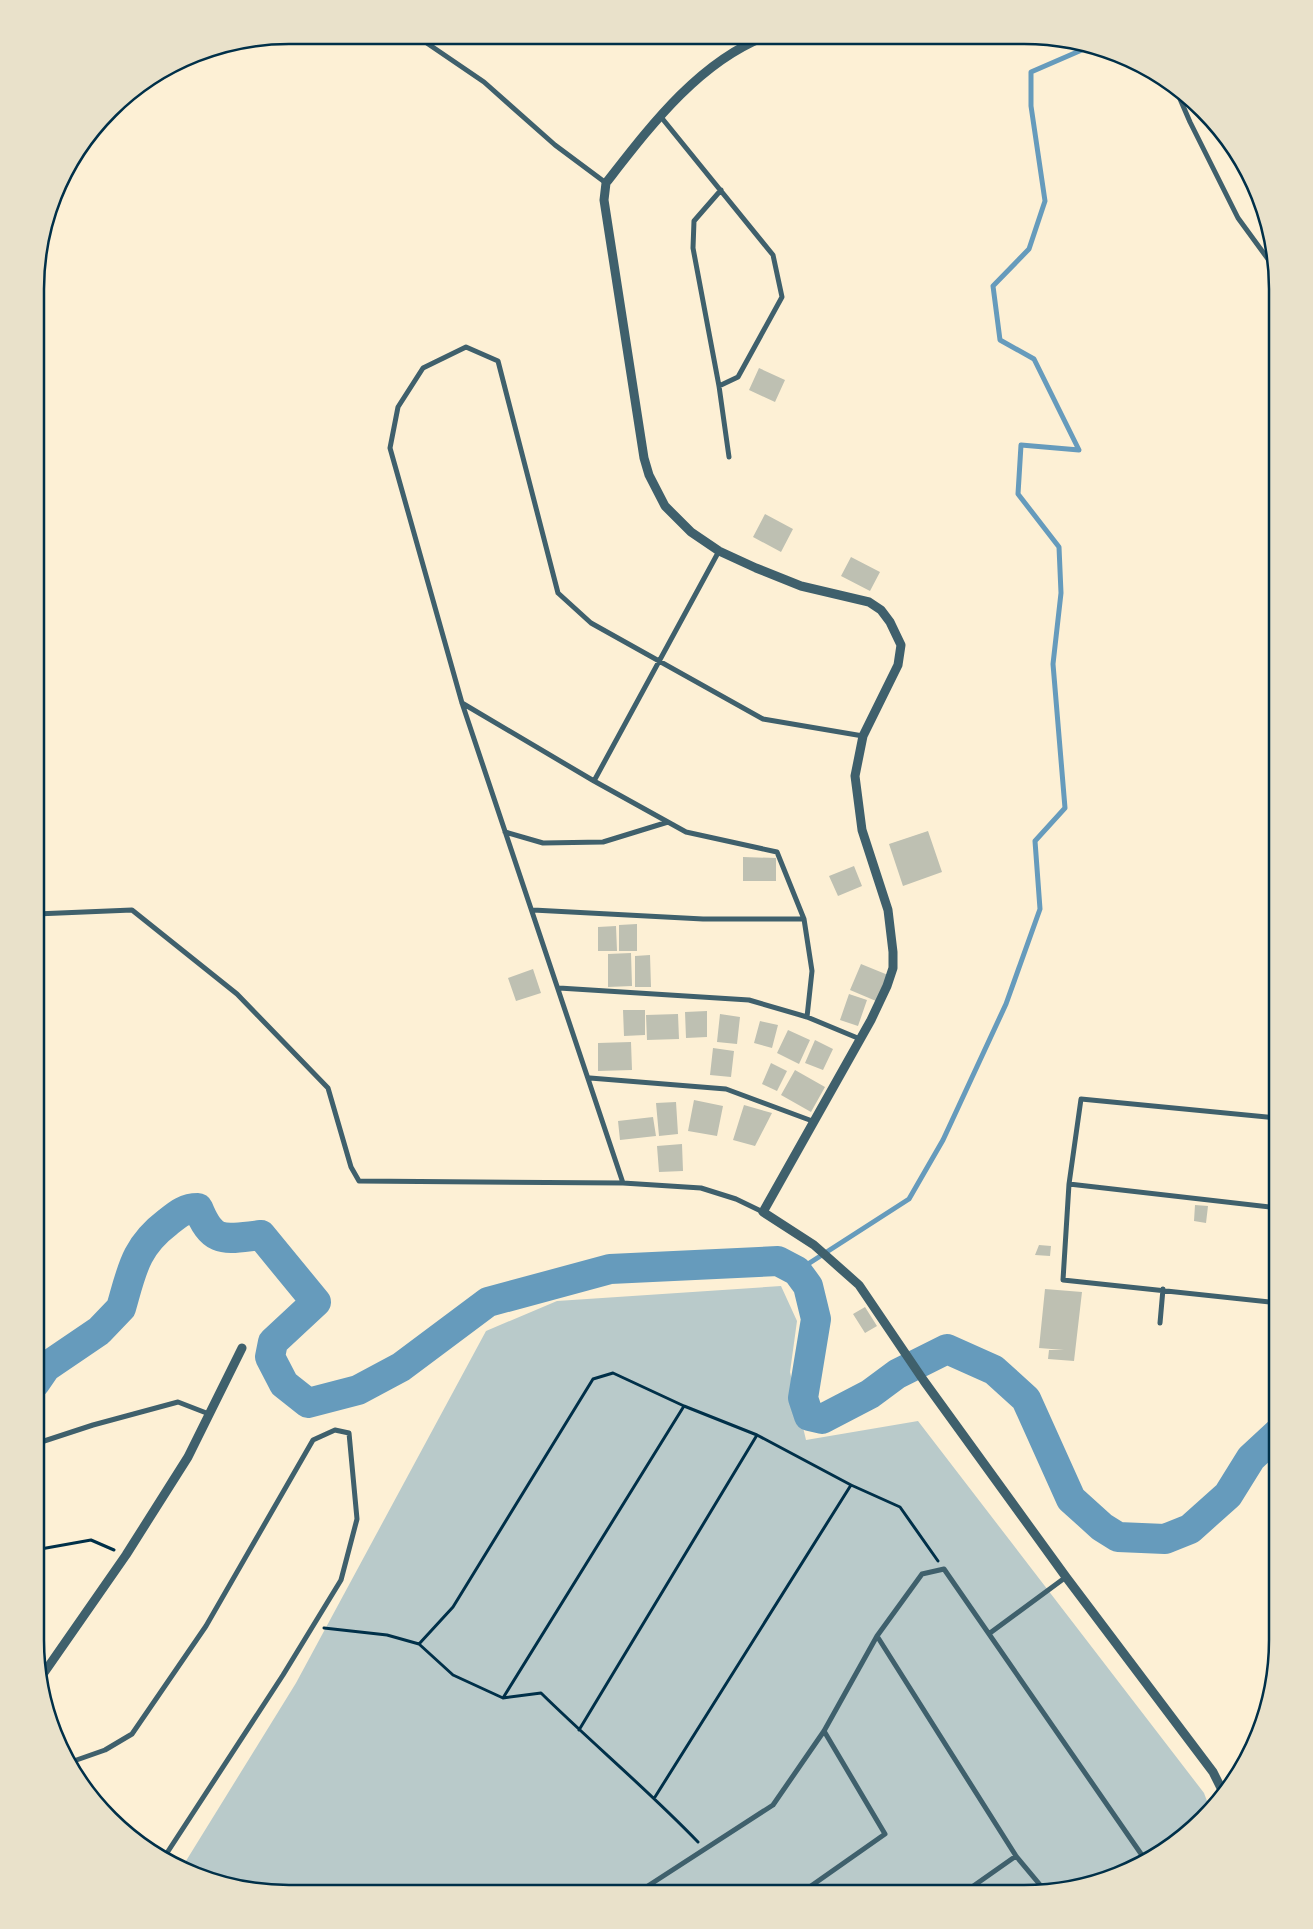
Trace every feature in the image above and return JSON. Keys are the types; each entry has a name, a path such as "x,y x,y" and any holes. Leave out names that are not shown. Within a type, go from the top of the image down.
{"street":[{"path":"428,44 484,82 561,150 606,183"},
{"path":"747,44 720,61 688,88 606,183 604,200 607,226 644,458 665,506 691,532 719,551 801,586 870,602 881,610 890,622 901,646 898,665 863,736 855,776 856,799 862,830 888,910 893,968 887,986 860,1039 763,1212"},
{"path":"1181,101 1238,218 1267,258"},
{"path":"661,117 773,255 782,297 738,376 719,386"},
{"path":"721,190 694,221 693,248 719,386 729,457"},
{"path":"623,1183 590,1078 462,703 390,448 398,407 423,368 466,347 498,361 558,593 590,623 763,720 863,736"},
{"path":"594,781 719,551"},
{"path":"462,703 594,781 686,832 777,852 804,919 812,971 807,1017"},
{"path":"505,832 543,843 603,842 668,822"},
{"path":"44,914 132,910 236,994 328,1088 351,1167 359,1181 623,1183 701,1188 736,1199 763,1212 814,1246 835,1262 859,1285 924,1381 1066,1577 1213,1772 1220,1787"},
{"path":"533,910 703,919 804,919"},
{"path":"559,988 749,1000 807,1017 860,1039"},
{"path":"590,1078 726,1089 815,1122"},
{"path":"1269,1117 1081,1099 1069,1184 1064,1280 1164,1289 1269,1302"},
{"path":"1069,1184 1269,1207"},
{"path":"1160,1323 1164,1289"},
{"path":"46,1670 126,1555 188,1457 242,1348"},
{"path":"44,1441 93,1425 178,1402 209,1414"},
{"path":"75,1760 105,1750 132,1734 206,1626 313,1440 335,1430 349,1434 356,1519 341,1580 167,1853"},
{"path":"649,1885 773,1805 824,1731 877,1636 922,1574 944,1569 1142,1855"},
{"path":"990,1633 1066,1577"},
{"path":"877,1636 1016,1856 1040,1885"},
{"path":"812,1885 885,1834 824,1731"},
{"path":"975,1885 1016,1856"}],"path":[{"path":"419,1644 453,1607 593,1379 613,1373 684,1406 757,1435 851,1485 900,1508 944,1569"},
{"path":"503,1698 684,1406"},
{"path":"578,1730 757,1435"},
{"path":"655,1797 851,1485"},
{"path":"44,1548 91,1540 126,1555"},
{"path":"312,1626 387,1635 419,1644 453,1675 503,1698 541,1693 578,1730 655,1797 704,1848"}],"shaded area":[{"path":"781,1286 797,1321 790,1372 806,1440 918,1421 1204,1793 1208,1802 1173,1835 1133,1860 1088,1877 1040,1885 273,1885 225,1877 185,1862 296,1683 486,1331 557,1301"}],"building":[{"path":"759,368 785,380 775,402 749,390"},
{"path":"765,514 793,529 781,552 753,537"},
{"path":"851,557 880,572 870,591 841,576"},
{"path":"928,831 942,872 903,886 889,844"},
{"path":"743,857 776,858 776,881 743,881"},
{"path":"854,866 862,886 838,896 829,876"},
{"path":"637,924 637,951 619,951 619,925"},
{"path":"616,926 617,951 598,951 598,927"},
{"path":"631,953 632,986 608,987 608,954"},
{"path":"650,955 651,987 635,987 635,956"},
{"path":"861,964 888,975 876,1001 850,990"},
{"path":"533,969 541,993 516,1001 508,978"},
{"path":"849,994 867,1000 858,1026 840,1020"},
{"path":"623,1010 645,1010 645,1035 624,1036"},
{"path":"707,1011 707,1037 686,1038 685,1012"},
{"path":"678,1014 679,1039 647,1040 646,1015"},
{"path":"720,1014 740,1017 737,1044 717,1042"},
{"path":"760,1021 778,1025 772,1048 754,1043"},
{"path":"788,1030 810,1040 799,1064 777,1053"},
{"path":"815,1040 833,1049 823,1070 805,1063"},
{"path":"631,1042 632,1070 598,1071 598,1043"},
{"path":"713,1048 734,1051 731,1077 710,1075"},
{"path":"771,1063 787,1071 777,1091 762,1084"},
{"path":"795,1070 825,1087 811,1112 781,1095"},
{"path":"694,1100 723,1106 717,1136 688,1131"},
{"path":"676,1102 678,1134 659,1136 656,1103"},
{"path":"744,1105 772,1113 755,1146 733,1140"},
{"path":"653,1117 656,1136 620,1140 618,1121"},
{"path":"682,1144 683,1171 659,1172 657,1146"},
{"path":"1195,1205 1208,1206 1206,1223 1194,1221"},
{"path":"1039,1245 1051,1246 1050,1256 1035,1255"},
{"path":"1045,1289 1082,1292 1074,1361 1048,1359 1049,1350 1064,1350 1039,1348"},
{"path":"865,1307 877,1326 865,1333 853,1314"}],"waterway":[{"path":"797,1271 909,1199 943,1140 1006,1004 1040,909 1035,841 1065,808 1053,664 1061,593 1059,547 1018,494 1021,445 1079,450 1034,359 1000,340 993,286 1029,249 1045,201 1031,106 1031,72 1081,50"},
{"path":"44,1370 99,1331 121,1308 136,1260 157,1231 182,1212 198,1208 209,1228 221,1237 238,1238 261,1235 316,1302 273,1342 270,1357 284,1384 308,1403 358,1390 401,1367 488,1302 610,1269 778,1261 797,1271 808,1286 816,1319 803,1398 809,1416 822,1419 870,1394 897,1374 947,1349 994,1370 1026,1399 1071,1499 1102,1527 1118,1537 1165,1539 1190,1529 1228,1495 1251,1458 1269,1441"}]}
